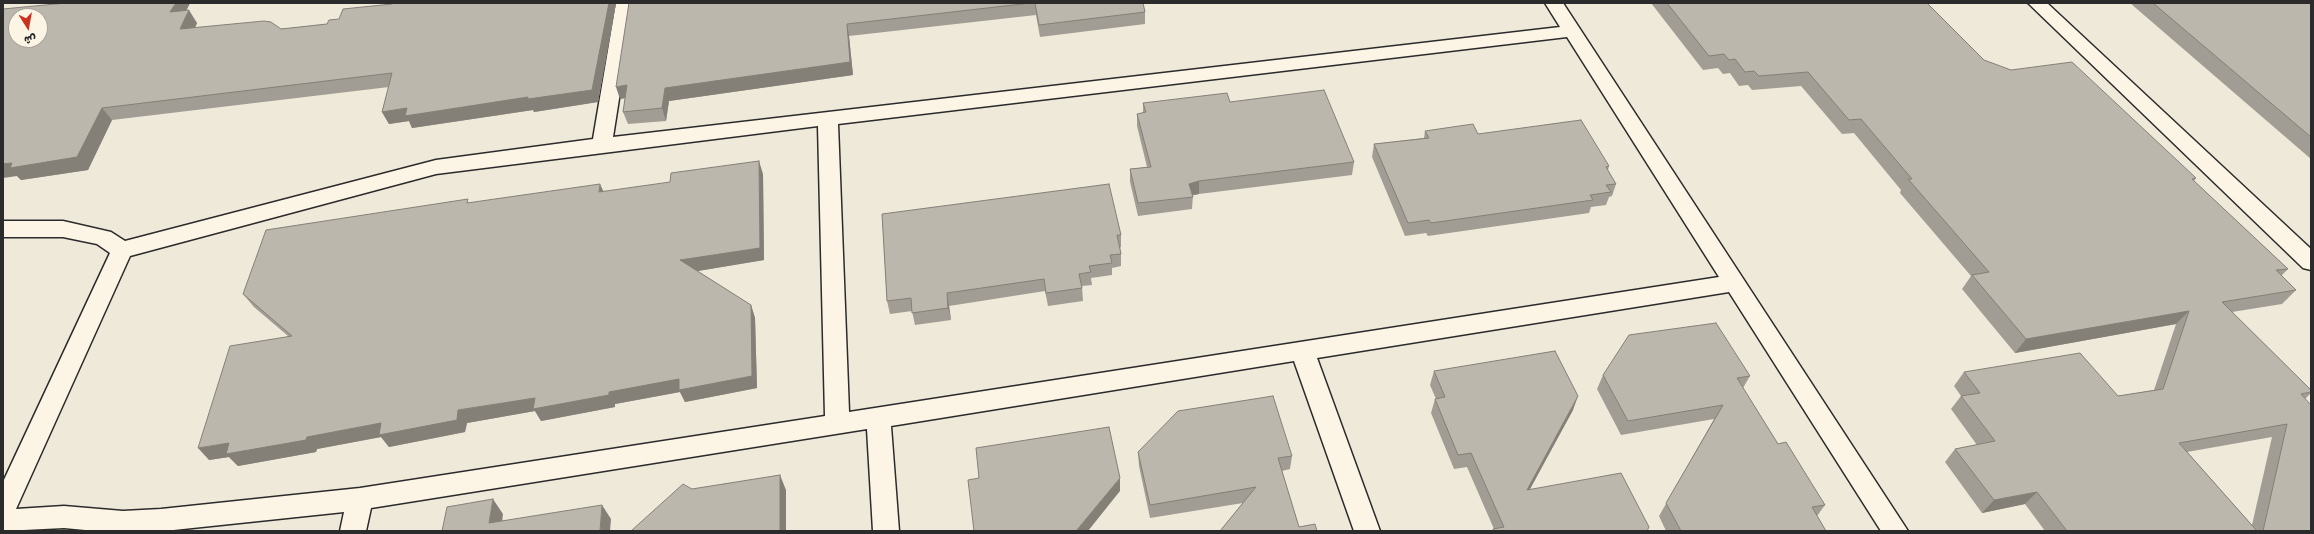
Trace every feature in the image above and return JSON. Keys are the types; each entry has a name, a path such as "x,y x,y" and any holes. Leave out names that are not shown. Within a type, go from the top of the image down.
{"street":[{"path":"602,145 625,3"},
{"path":"1554,3 1895,531"},
{"path":"2037,3 2311,262"},
{"path":"3,229 63,229 103,238 122,250 436,167 602,145 1572,31"},
{"path":"828,119 837,424"},
{"path":"3,510 122,250"},
{"path":"3,522 32,518 64,517 123,522 160,520 360,499 1735,283"},
{"path":"1302,350 1367,531"},
{"path":"878,417 886,531"},
{"path":"353,531 360,499"}],"building":[{"path":"66,3 176,3 170,12 189,10 180,29 264,21 271,22 281,29 327,24 329,20 339,19 343,9 392,3 609,3 592,90 528,99 528,97 405,116 407,108 382,112 392,73 102,108 77,157 10,168 12,163 3,164 3,9 8,9 8,48 48,48 48,8 14,8"},
{"path":"629,3 1031,3 847,24 850,62 665,88 662,108 623,112 627,85 616,87"},
{"path":"1035,3 1143,3 1145,12 1039,25"},
{"path":"1667,3 1927,3 1984,60 2011,70 2072,62 2196,178 2192,179 2288,269 2276,270 2296,290 2222,302 2311,390 2311,392 2301,394 2311,405 2311,531 2263,531 2287,424 2179,443 2257,531 2067,531 2037,492 1994,500 1955,449 1995,441 1961,396 1980,393 1964,372 2080,353 2118,396 2163,389 2189,311 2026,339 1972,275 1989,272 1908,179 1912,179 1861,119 1849,120 1808,72 1759,76 1754,71 1745,72 1735,59 1729,60 1724,54 1709,56"},
{"path":"2153,3 2311,3 2311,137"},
{"path":"1324,90 1354,162 1199,181 1189,184 1193,197 1138,203 1130,169 1151,167 1137,114 1146,112 1143,103 1227,93 1230,102"},
{"path":"1581,120 1609,166 1606,167 1616,184 1606,185 1611,192 1590,195 1593,200 1431,223 1429,220 1408,223 1374,144 1429,138 1425,131 1473,124 1478,134"},
{"path":"759,161 760,248 680,260 751,305 752,376 679,390 679,379 609,392 609,395 533,409 535,398 458,410 457,420 379,435 381,423 307,437 306,440 226,454 229,443 198,448 230,346 292,336 243,294 266,230 468,199 467,203 600,184 599,192 670,182 671,173"},
{"path":"1109,184 1121,235 1117,235 1121,254 1110,255 1112,263 1089,266 1091,272 1079,274 1082,288 1046,293 1044,279 947,293 948,308 912,313 911,298 887,301 882,214"},
{"path":"1716,323 1750,376 1737,378 1778,444 1786,442 1825,505 1812,507 1826,531 1681,531 1666,503 1723,405 1628,421 1603,375 1629,335"},
{"path":"1555,351 1578,396 1527,490 1621,473 1649,527 1647,531 1494,531 1493,529 1504,527 1471,453 1458,455 1435,399 1445,397 1434,371"},
{"path":"1273,396 1292,456 1278,458 1299,527 1315,524 1317,531 1220,531 1256,487 1150,505 1138,452 1178,411"},
{"path":"1109,427 1120,478 1076,531 974,531 968,480 979,478 976,448"},
{"path":"780,475 780,531 631,531 683,484 692,489"},
{"path":"493,499 489,523 602,505 600,531 442,531 447,507"}]}
